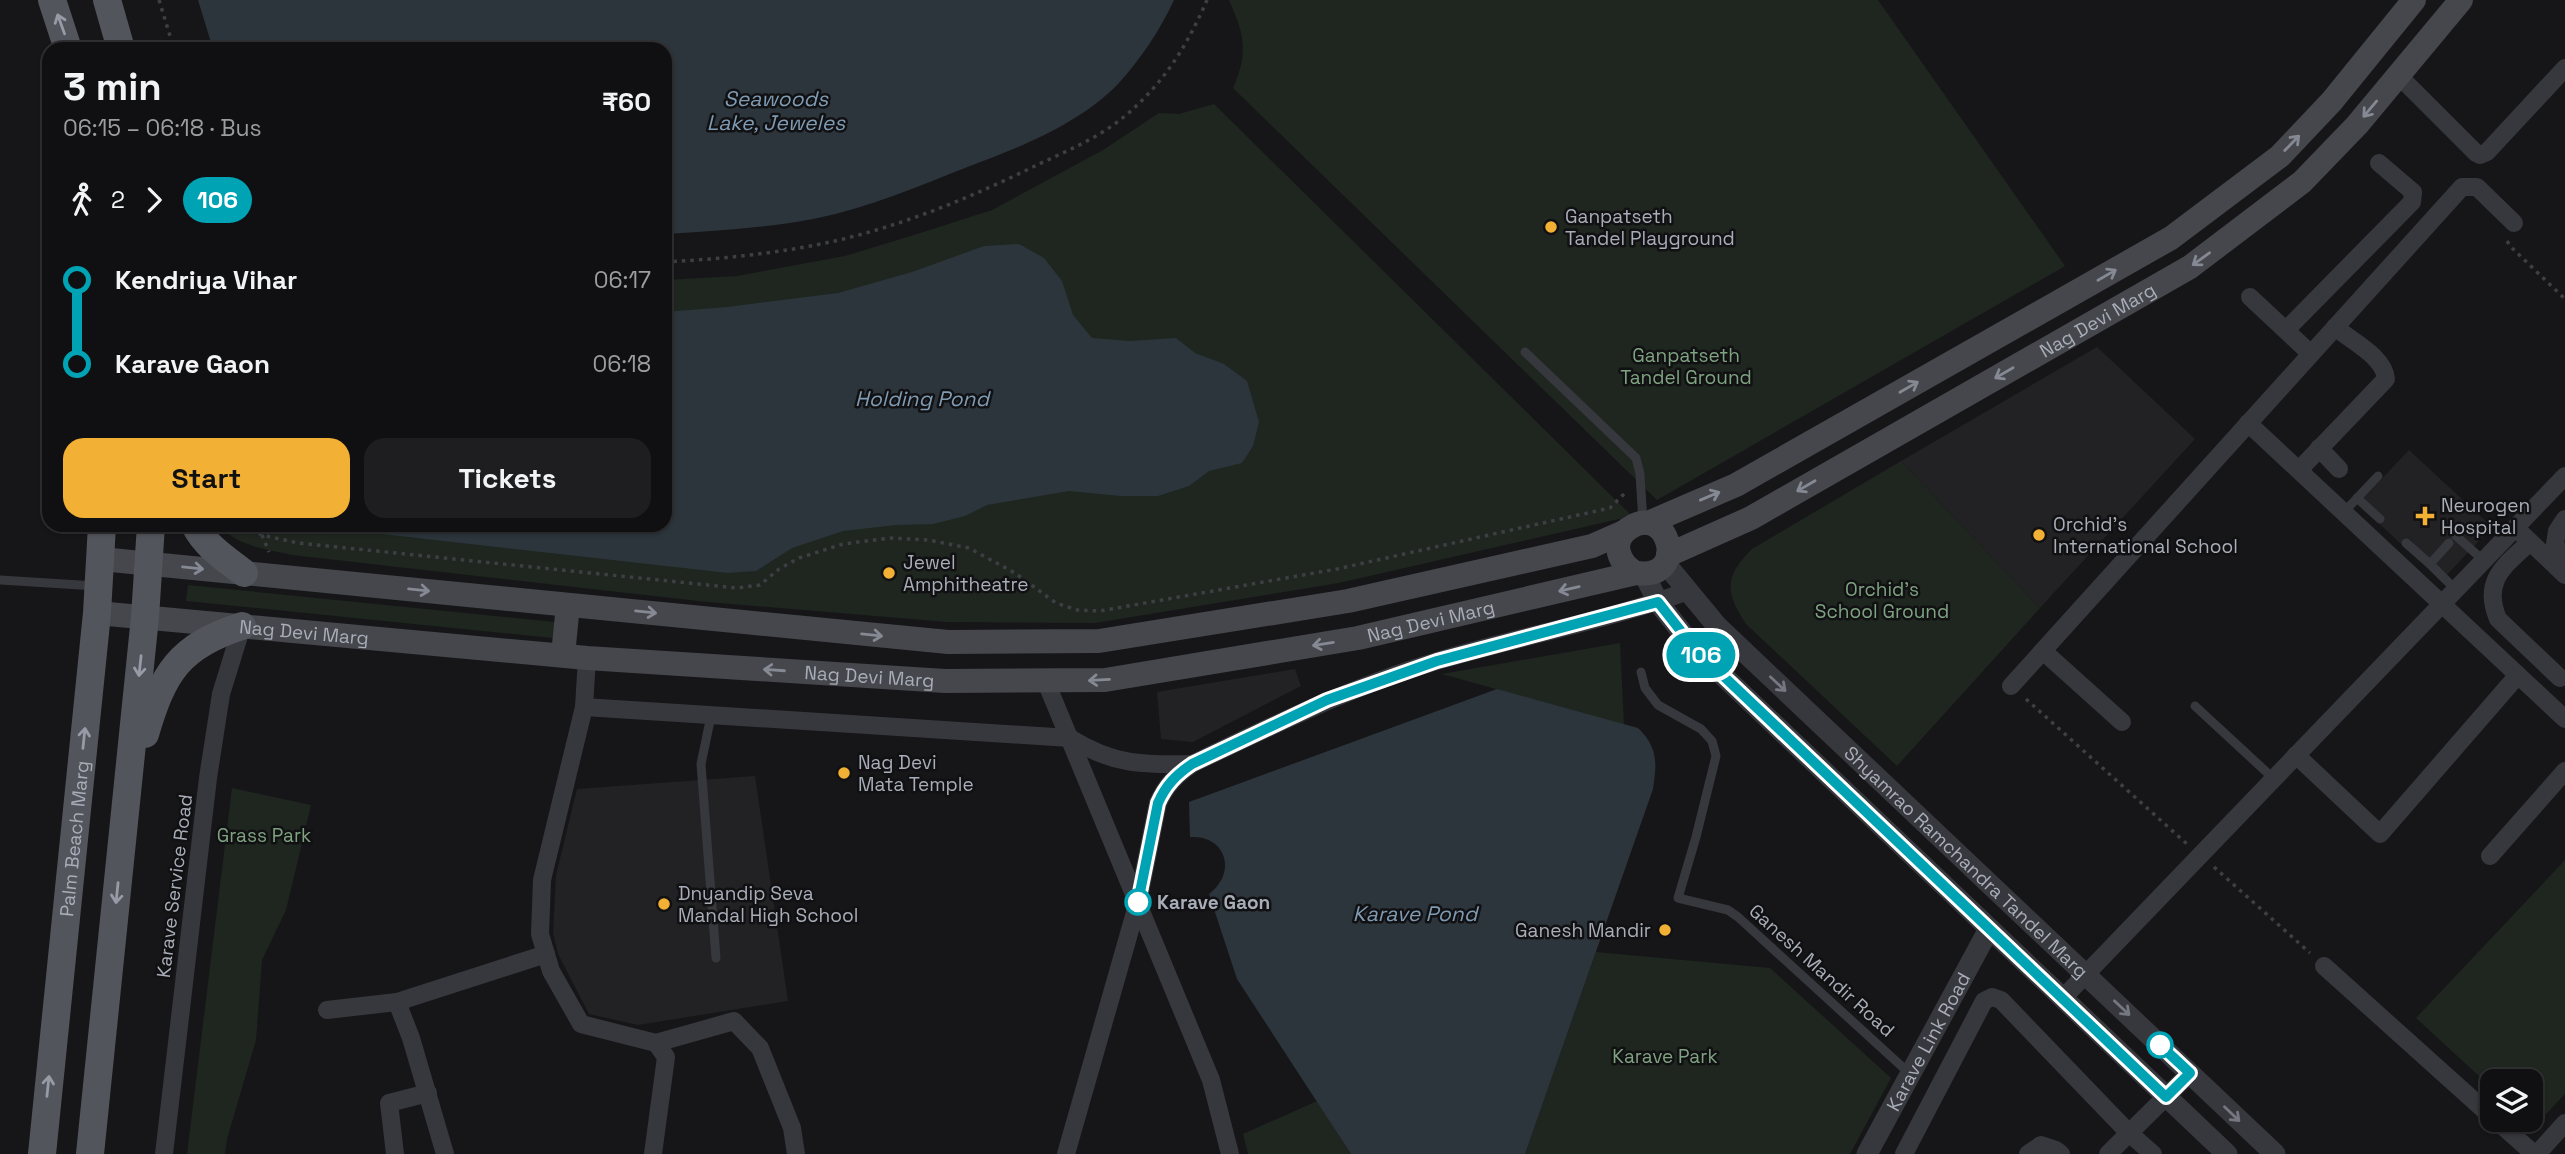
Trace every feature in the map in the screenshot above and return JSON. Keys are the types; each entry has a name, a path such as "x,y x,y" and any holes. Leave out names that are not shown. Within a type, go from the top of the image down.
{"main road":[{"path":"52,0 66,42"},
{"path":"107,0 119,42"},
{"name":"Nag Devi Marg","path":"99,586 149,563 252,564 568,605 948,642 1100,641 1349,601 1592,546 1737,485 2171,238 2280,156 2332,101 2414,0"},
{"name":"Nag Devi Marg","path":"99,586 145,617 575,657 945,681 1046,682 1105,680 1358,638 1653,566 1751,518 2190,267 2302,182 2357,125 2461,0"},
{"path":"1638,526 1663,531 1669,548 1653,566 1623,563 1619,556 1619,540 1638,526"},
{"name":"Palm Beach Marg","path":"42,1154 99,586 102,532"},
{"path":"90,1154 145,617 151,532"},
{"path":"200,532 215,551 252,564"},
{"path":"568,605 575,657"},
{"path":"128,785 160,689 173,667 193,648 212,636 242,626"}],"street":[{"path":"2398,75 2480,155 2487,152 2565,68"},
{"path":"2286,330 2412,202 2413,192 2379,163"},
{"path":"2011,686 2462,187 2477,187 2514,223"},
{"path":"2412,202 2433,220"},
{"path":"2250,297 2311,354"},
{"path":"2298,470 2386,379 2380,363 2335,327"},
{"path":"2248,423 2565,719"},
{"path":"2319,448 2339,469"},
{"path":"2062,999 2565,476"},
{"path":"2565,519 2557,531 2555,544 2565,562"},
{"path":"2515,528 2565,575"},
{"path":"2530,542 2502,568 2493,584 2492,598 2498,618 2563,676 2540,696"},
{"name":"Shyamrao Ramchandra Tandel Marg","path":"1653,566 1688,591 1717,626 2275,1154"},
{"name":"Shyamrao Ramchandra Tandel Marg","path":"1653,566 1658,602 1695,649 2227,1154"},
{"path":"1066,1154 1138,902 1158,803 1165,788 1177,775 1192,764 1327,700 1437,661 1658,602 1688,591"},
{"name":"Karave Service Road","path":"164,1154 208,778 221,694 242,626"},
{"path":"2043,651 2122,722"},
{"path":"575,657 584,707 542,880 540,934 551,971 581,1024 656,1043 734,1021 760,1048 792,1128 796,1154"},
{"path":"2296,755 2380,834 2518,675"},
{"path":"1046,682 1211,1080 1230,1154"},
{"path":"584,707 1070,738 1094,753 1122,761 1157,765 1192,764"},
{"path":"2490,856 2565,771"},
{"name":"Karave Link Road","path":"1867,1154 1989,929"},
{"path":"327,1010 397,1002 546,954"},
{"path":"2324,966 2480,1105"},
{"path":"1904,1154 1984,1001 1992,998 2001,1000 2129,1133 2153,1154"},
{"path":"397,1002 428,1093 445,1154"},
{"path":"653,1154 666,1057 656,1043"},
{"path":"2108,1154 2190,1073"},
{"path":"396,1154 389,1103 428,1093"},
{"path":"2510,1132 2535,1154 2565,1123"},
{"path":"2028,1154 2041,1145 2061,1154"}],"lane":[{"path":"1525,352 1636,458 1640,474 1638,526"},
{"path":"2344,512 2378,476"},
{"path":"2357,498 2380,519"},
{"path":"2430,564 2452,539 2483,560"},
{"path":"2406,543 2456,590"},
{"path":"0,580 99,586"},
{"name":"Ganesh Mandir Road","path":"1641,672 1645,688 1658,705 1701,729 1712,741 1716,756 1678,898 1728,910 1738,917 1910,1074"},
{"path":"2195,706 2274,779"},
{"path":"712,716 701,764 716,958"}],"path":[{"path":"159,0 172,42"},
{"path":"672,261 765,252 838,240 907,220 1021,173 1084,143 1123,117 1149,93 1183,51 1207,0"},
{"path":"2514,223 2506,240 2565,299"},
{"path":"257,532 298,543 737,588 760,584 799,558 843,544 890,538 928,540 969,548 1015,573 1056,603 1077,610 1100,611 1336,569 1597,511 1610,508 1627,491"},
{"path":"252,564 271,557"},
{"path":"2011,686 2324,966"}],"shaded area":[{"name":"Orchid's International School","path":"2097,347 2195,439 2040,608 1901,461"},
{"name":"Neurogen Hospital","path":"2409,450 2492,527 2441,581 2358,504"},
{"path":"1295,669 1301,686 1193,742 1161,739 1157,692"},
{"name":"Dnyandip Seva Mandal High School","path":"755,776 788,1001 638,1025 589,1014 558,954 553,933 556,875 577,789"}],"green space":[{"name":"Ganpatseth Tandel Playground","path":"1229,0 1878,0 2065,266 1657,500 1233,88 1241,64 1243,43"},
{"path":"1214,104 1632,516 1339,583 1095,623 947,622 707,602 292,555 243,542 226,532 672,532 672,280 737,276 845,256 992,210 1103,150 1159,113 1179,114"},
{"name":"Orchid's School Ground","path":"1901,461 2040,608 1897,766 1746,624 1734,603 1731,585 1736,568 1752,549"},
{"path":"188,585 555,622 553,638 186,601"},
{"path":"1620,643 1624,725 1442,674"},
{"name":"Grass Park","path":"232,788 311,805 286,910 262,960 256,1040 225,1154 187,1154"},
{"path":"2565,860 2565,1094 2543,1117 2543,1069 2480,1069 2480,1077 2416,1018"},
{"name":"Karave Park","path":"1596,952 1770,968 1891,1078 1850,1154 1525,1154"},
{"path":"1317,1101 1351,1154 1248,1154 1243,1134"}],"water":[{"name":"Seawoods Lake, Jeweles","path":"198,0 1174,0 1149,44 1118,84 1086,111 1049,133 989,159 854,209 758,227 672,234 672,42 211,42"},
{"name":"Holding Pond","path":"1019,244 1044,258 1062,281 1073,315 1092,338 1130,341 1176,338 1195,353 1224,364 1247,381 1259,422 1253,446 1242,463 1209,471 1189,486 1158,496 1069,491 987,505 965,516 933,524 843,531 792,548 756,571 728,573 365,532 672,532 672,311 838,293 912,272 984,246"},
{"name":"Karave Pond","path":"1497,689 1638,728 1653,749 1653,789 1525,1154 1351,1154 1237,979 1209,894 1223,876 1224,857 1213,842 1190,837 1189,802"}],"bus line":[{"name":"106","path":"1138,902 1158,803 1165,788 1192,764 1327,700 1437,661 1658,602 1695,649 2166,1097 2190,1073 2160,1045"}],"place":[{"name":"Ganpatseth Tandel Playground","path":"1551,227"},
{"name":"Neurogen Hospital","path":"2425,516"},
{"name":"Orchid's International School","path":"2039,535"},
{"name":"Jewel Amphitheatre","path":"889,573"},
{"name":"Nag Devi Mata Temple","path":"844,773"},
{"name":"Karave Gaon","path":"1138,902"},
{"name":"Dnyandip Seva Mandal High School","path":"664,904"},
{"name":"Ganesh Mandir","path":"1665,930"}],"park label":[{"name":"Ganpatseth Tandel Ground","path":"1686,366"}]}
